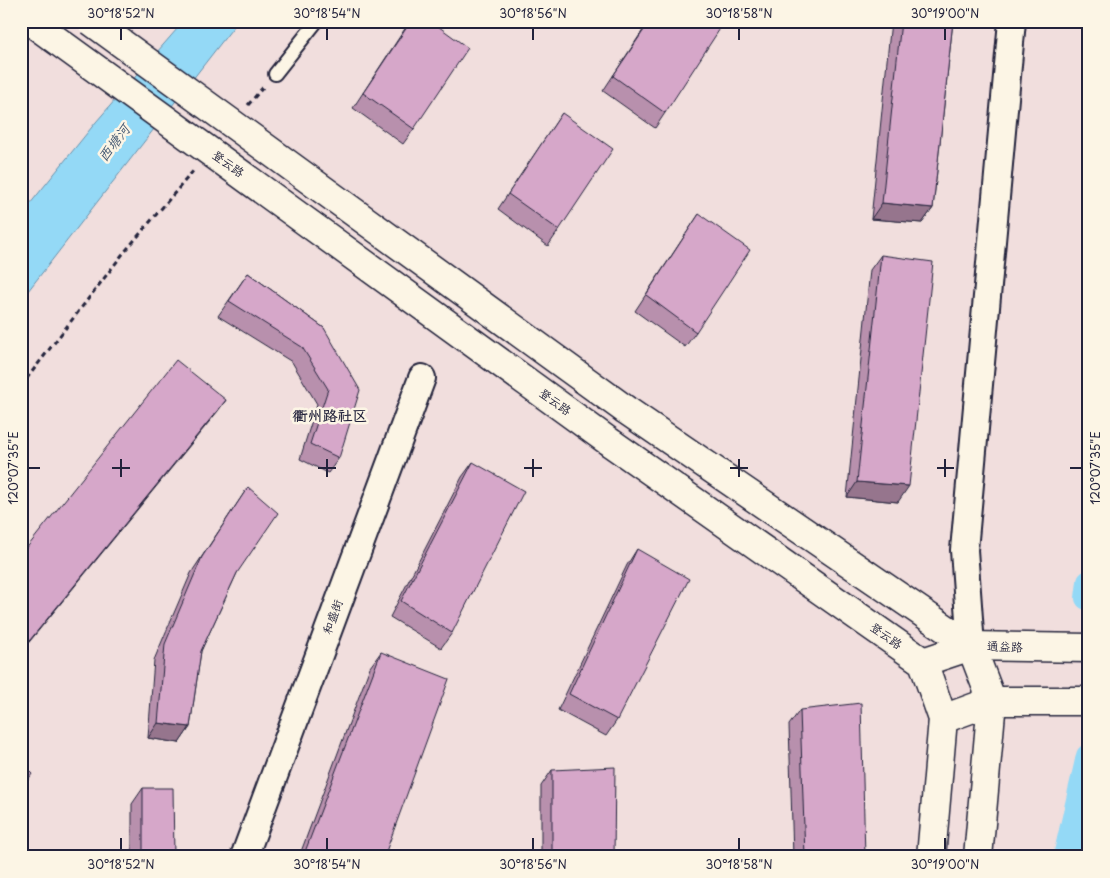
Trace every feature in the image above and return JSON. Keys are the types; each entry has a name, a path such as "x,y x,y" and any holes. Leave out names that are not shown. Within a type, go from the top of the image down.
{"main road":[{"name":"登云路","path":"30,21 611,443 923,662"},
{"path":"91,21 626,410 971,646 992,701 978,857"},
{"name":"通益路","path":"923,662 971,646 1089,648"},
{"path":"923,662 943,719 931,857"},
{"path":"943,719 992,701 1089,701"}],"street":[{"path":"971,646 964,550 1012,21"},
{"name":"和盛街","path":"244,857 422,378"}],"lane":[{"path":"275,74 317,21"}],"path":[{"path":"244,110 275,74"},
{"path":"21,386 122,255 196,168"}],"water":[{"name":"西塘河","path":"184,21 238,21 21,300 21,215 96,122"},
{"path":"1089,469 1089,585 1088,588 1083,526"},
{"path":"1086,764 1089,766 1087,857 1056,857 1077,770"}],"building":[{"path":"411,21 431,21 468,48 414,129 363,93"},
{"path":"650,21 725,21 665,113 613,76"},
{"path":"901,21 953,21 933,208 882,203"},
{"path":"562,113 613,149 559,230 508,194"},
{"path":"699,214 750,250 696,332 646,295"},
{"path":"881,255 933,262 909,486 857,482"},
{"path":"248,273 324,328 360,390 339,458 310,444 328,389 302,347 229,301"},
{"path":"176,360 226,400 21,651 21,555"},
{"path":"473,462 524,491 452,633 401,601"},
{"path":"248,487 278,513 237,573 201,651 190,727 158,723 165,644 202,557"},
{"path":"637,549 689,579 617,720 569,694"},
{"path":"381,652 449,679 384,857 303,857"},
{"path":"861,703 865,857 805,857 800,710"},
{"path":"21,763 32,774 21,790"},
{"path":"615,767 614,857 552,857 552,770"},
{"path":"143,788 173,788 174,857 143,857"}],"waterway":[{"path":"1087,598 1089,582"},
{"path":"1065,857 1088,756"}],"district":[{"name":"衢州路社区","path":"330,416"}]}
